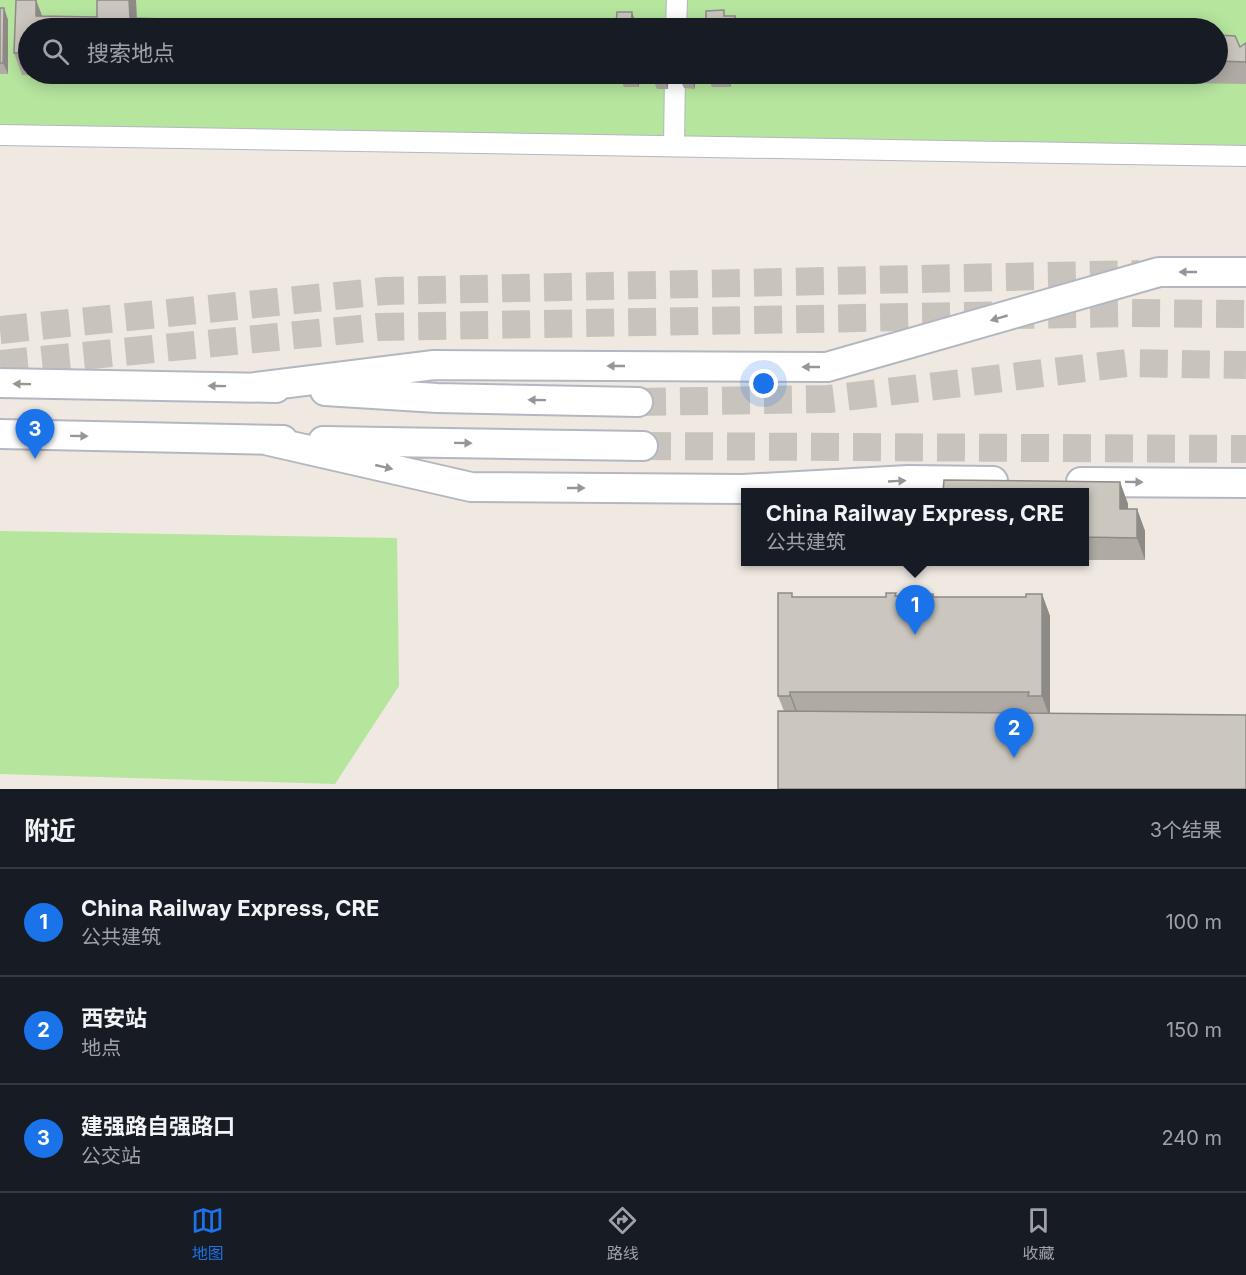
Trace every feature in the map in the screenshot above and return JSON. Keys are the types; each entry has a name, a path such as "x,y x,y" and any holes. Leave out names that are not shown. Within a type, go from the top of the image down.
{"street":[{"path":"676,18 677,0"},
{"path":"674,146 675,84"},
{"path":"0,135 1246,156"},
{"path":"256,387 434,364 827,367 1159,272 1246,272"},
{"path":"0,383 256,387 437,398 638,402"},
{"path":"0,434 643,446"},
{"path":"265,440 471,487 741,489"},
{"path":"761,488 908,480 1025,481"},
{"path":"1060,481 1246,483"}],"green space":[{"path":"0,0 1246,0 1246,159 0,135"},
{"path":"0,531 397,538 399,686 335,784 0,774"}],"building":[{"path":"16,0 36,0 36,16 97,17 97,0 129,0 130,18 18,18 18,53 14,53"},
{"path":"0,8 4,8 3,63 0,63"},
{"path":"724,10 724,16 735,16 735,18 706,18 706,11"},
{"path":"617,12 632,12 632,18 616,18"},
{"path":"1228,36 1235,36 1240,47 1246,43 1246,62 1228,61"},
{"path":"944,480 1120,482 1120,509 1137,509 1137,538 1089,537 1089,488 943,488"},
{"path":"778,593 792,593 792,597 886,597 886,593 896,593 895,596 933,594 933,597 1026,597 1026,594 1042,594 1042,696 1028,696 1029,692 790,692 790,696 778,696"},
{"path":"778,711 1246,715 1246,789 778,789"}],"tunnel":[{"path":"0,330 385,291 1139,274"},
{"path":"0,364 379,327 1126,313 1246,314"},
{"path":"638,402 829,399 1127,363 1246,365"},
{"path":"643,446 1246,449"}],"place":[{"name":"建强路自强路口","path":"35,459"},
{"name":"China Railway Express, CRE","path":"915,635"},
{"name":"西安站","path":"1014,758"}]}
